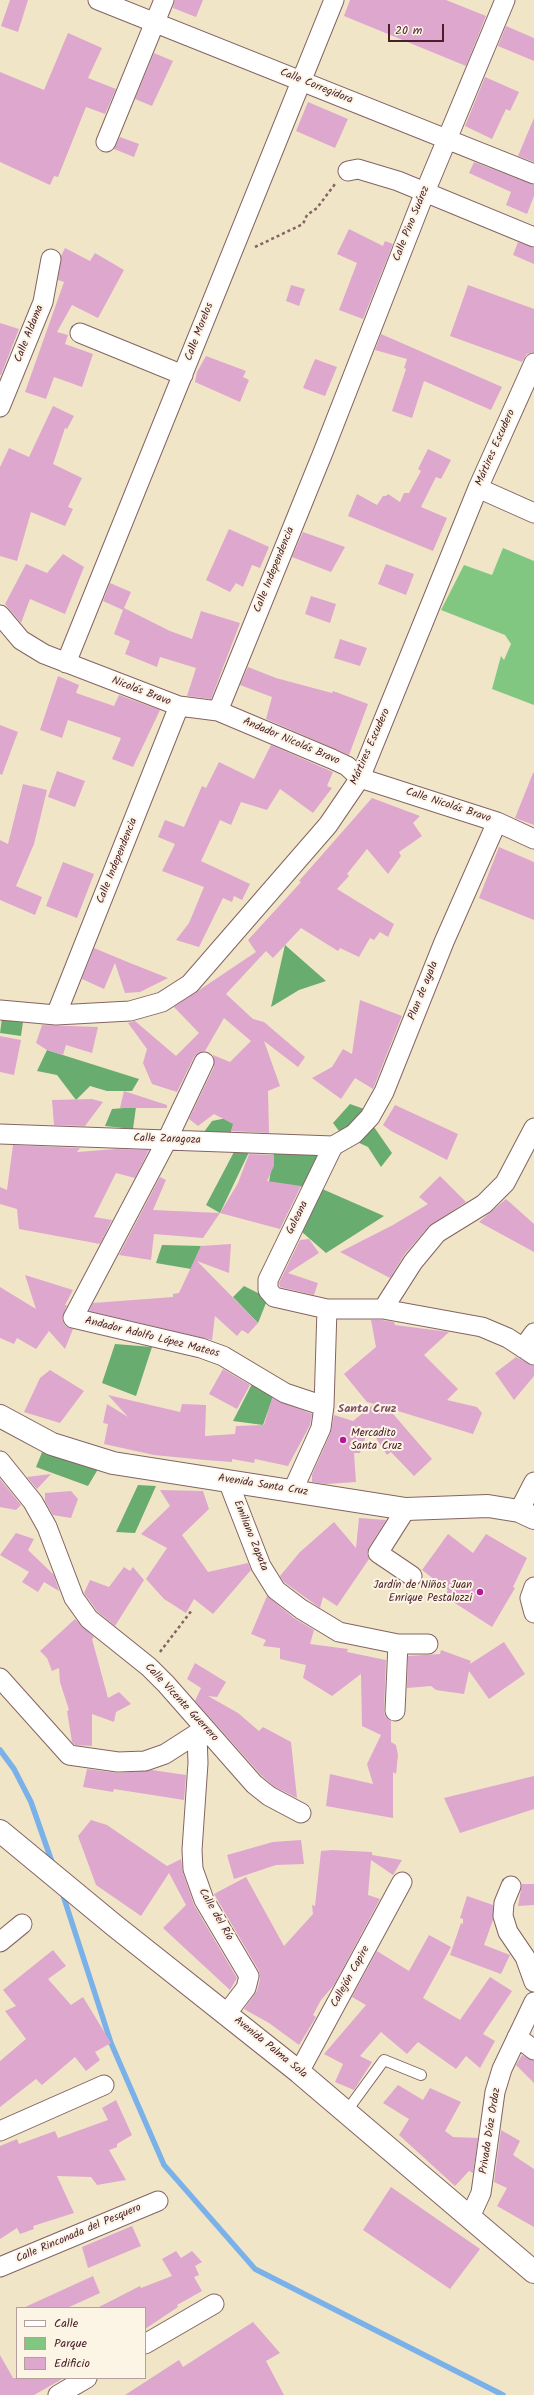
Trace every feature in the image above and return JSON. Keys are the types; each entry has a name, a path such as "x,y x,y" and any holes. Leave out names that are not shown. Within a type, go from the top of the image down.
{"street":[{"name":"Calle Corregidora","path":"98,0 301,80 447,141 534,174"},
{"path":"106,142 164,0"},
{"name":"Calle Morelos","path":"66,663 334,0"},
{"name":"Calle Pino Suárez","path":"324,450 425,192 505,0"},
{"path":"348,171 358,169 371,172 425,192 534,237"},
{"name":"Calle Aldama","path":"0,407 43,302 51,259"},
{"path":"80,333 183,375"},
{"name":"Mártires Escudero","path":"0,1010 56,1015 130,1011 162,1002 190,984 328,825 360,778 478,488 534,363"},
{"name":"Calle Independencia","path":"218,711 324,450"},
{"path":"478,488 534,513"},
{"name":"Nicolás Bravo","path":"0,616 21,640 44,654 179,706 218,711"},
{"name":"Calle Independencia","path":"56,1015 179,706"},
{"name":"Andador Nicolás Bravo","path":"218,711 347,766 360,778"},
{"name":"Calle Nicolás Bravo","path":"360,778 497,822 534,839"},
{"name":"Plan de ayala","path":"333,1146 354,1134 370,1117 384,1092 444,942 497,822"},
{"path":"167,1140 204,1062"},
{"path":"383,1309 413,1262 437,1233 484,1204 505,1183 534,1128"},
{"name":"Calle Zaragoza","path":"0,1134 333,1146"},
{"name":"Andador Adolfo López Mateos","path":"167,1140 73,1318 201,1348 223,1356 285,1393 324,1406"},
{"name":"Galeana","path":"327,1310 274,1297 268,1290 268,1280 333,1146"},
{"path":"293,1490 321,1428 324,1406 327,1310 383,1309 482,1327 530,1345"},
{"name":"Avenida Santa Cruz","path":"0,1416 52,1444 113,1463 293,1490 406,1509 488,1506 527,1514"},
{"name":"Calle Vicente Guerrero","path":"0,1461 37,1508 47,1526 74,1598 89,1619 149,1667 201,1731 254,1784 269,1796 301,1813"},
{"name":"Emiliano Zapata","path":"228,1481 261,1566 276,1590 301,1609 339,1632 398,1644 428,1644"},
{"path":"527,1514 534,1482"},
{"path":"406,1509 378,1553 412,1576"},
{"path":"534,1587 530,1598 534,1612"},
{"path":"395,1711 398,1644"},
{"path":"0,1678 69,1755 118,1762 145,1761 165,1754 201,1731"},
{"name":"Calle del Río","path":"201,1731 192,1850 194,1869 204,1900 250,1976 246,1988 227,2013"},
{"name":"Avenida Palma Sola","path":"0,1831 38,1864 227,2013 299,2072 534,2272"},
{"name":"Callejón Capire","path":"299,2072 402,1882"},
{"path":"511,1886 504,1903 503,1916 508,1932 525,1957 534,1982"},
{"path":"0,1942 22,1924"},
{"name":"Privada Díaz Ordaz","path":"470,2217 481,2193 495,2092 502,2069 534,2002"},
{"path":"517,2037 534,2050"},
{"path":"0,2131 104,2085"},
{"name":"Calle Rinconada del Pesquero","path":"0,2267 158,2201"},
{"path":"146,2343 214,2304"},
{"path":"58,2395 85,2379"}],"lane":[{"path":"346,2112 384,2060 421,2075"}],"path":[{"path":"228,260 304,224 307,215 317,208 339,178 348,171"},
{"path":"149,1667 192,1610"}],"green space":[{"path":"503,548 534,561 534,705 492,689 501,656 504,660 511,644 505,635 441,610 464,565 492,575"},
{"path":"285,945 326,981 299,990 271,1007"},
{"path":"2,1018 23,1022 21,1036 0,1033"},
{"path":"47,1050 139,1079 132,1091 107,1091 90,1086 76,1100 57,1075 37,1071"},
{"path":"350,1104 367,1110 345,1139 333,1123"},
{"path":"136,1107 133,1129 105,1126 112,1109"},
{"path":"236,1116 230,1135 201,1136 212,1121"},
{"path":"374,1127 392,1153 381,1167 368,1147 355,1141"},
{"path":"250,1150 220,1213 206,1205 234,1152"},
{"path":"274,1151 319,1154 311,1188 269,1182"},
{"path":"320,1188 384,1216 326,1253 302,1232"},
{"path":"162,1245 201,1246 191,1269 156,1263"},
{"path":"244,1286 268,1298 258,1323 233,1297"},
{"path":"115,1344 152,1347 136,1396 102,1383"},
{"path":"252,1384 273,1397 263,1425 233,1421"},
{"path":"45,1445 101,1464 88,1486 36,1467"},
{"path":"138,1485 156,1486 135,1533 116,1532"}],"building":[{"path":"10,0 28,0 18,32 1,26"},
{"path":"175,0 203,0 196,17 173,8"},
{"path":"350,0 446,0 486,16 466,66 344,16"},
{"path":"506,26 534,38 534,61 498,46"},
{"path":"68,33 102,48 88,78 116,89 105,114 86,107 58,177 54,176 50,185 0,162 0,72 44,90"},
{"path":"154,53 173,61 152,106 135,99"},
{"path":"485,77 519,92 510,111 506,109 492,139 465,126"},
{"path":"308,102 348,119 335,148 296,131"},
{"path":"534,118 534,162 518,156"},
{"path":"120,137 139,144 134,157 114,149"},
{"path":"474,162 534,185 534,196 527,214 506,205 511,192 469,173"},
{"path":"349,229 383,246 385,241 393,244 363,319 339,310 357,263 337,254"},
{"path":"518,242 534,248 534,264 513,255"},
{"path":"65,248 90,261 95,253 124,270 98,318 72,305 57,332 68,335 65,344 93,354 82,387 54,377 46,399 25,392 64,282 58,280 61,256"},
{"path":"291,285 305,289 299,306 286,301"},
{"path":"468,285 534,309 534,352 527,354 522,362 450,336"},
{"path":"0,323 19,329 1,375 0,375"},
{"path":"381,334 502,387 491,410 424,381 412,418 392,411 406,369 404,368 407,359 375,350"},
{"path":"206,356 246,371 243,377 249,380 240,402 195,382 197,372"},
{"path":"315,359 337,367 325,396 303,388"},
{"path":"53,406 74,416 67,429 65,428 53,464 82,478 68,507 73,509 65,526 31,512 17,561 0,556 0,467 9,448 29,457"},
{"path":"428,449 451,460 441,479 436,477 421,507 447,518 433,551 348,516 357,494 377,505 383,496 388,494 400,502 404,493 409,493 421,471 418,469"},
{"path":"229,529 269,547 260,568 252,565 243,587 236,583 230,592 206,580"},
{"path":"303,532 345,547 331,572 292,557"},
{"path":"63,554 84,567 65,614 30,599 21,623 5,604 26,564 47,573"},
{"path":"386,564 414,574 406,595 378,584"},
{"path":"110,583 131,592 124,608 170,631 192,639 201,611 240,623 211,699 187,696 196,668 160,657 157,667 125,654 130,641 114,634 123,610 103,601"},
{"path":"311,596 336,604 330,623 305,614"},
{"path":"340,639 367,648 360,666 334,658"},
{"path":"248,667 276,678 332,693 333,691 368,704 349,755 266,719 272,697 240,685"},
{"path":"58,676 79,685 76,693 114,706 119,695 160,710 133,767 112,759 121,738 68,720 62,738 40,730"},
{"path":"0,725 18,732 2,775 0,774"},
{"path":"271,745 333,772 327,786 332,788 313,813 280,789 267,810 241,802 231,825 220,820 201,861 250,884 242,900 234,896 232,902 223,898 199,947 176,940 189,923 204,887 162,871 175,844 158,837 165,820 184,827 202,786 206,788 219,762 254,779"},
{"path":"57,771 85,781 75,807 48,797"},
{"path":"534,773 534,825 515,818"},
{"path":"23,784 47,790 34,844 16,886 42,897 35,915 0,900 0,840 8,844"},
{"path":"372,798 420,816 413,823 422,836 399,852 401,856 388,874 367,849 347,874 349,876 337,889 394,924 388,937 380,932 374,940 370,938 359,957 340,948 338,951 301,928 273,958 266,951 226,994 253,1019 264,1022 305,1057 298,1067 264,1041 280,1086 268,1091 269,1133 231,1131 233,1124 214,1114 198,1126 189,1119 214,1067 213,1055 230,1062 251,1041 224,1018 205,1051 198,1053 194,1057 177,1092 152,1084 143,1063 147,1049 128,1023 135,1021 176,1056 199,1033 174,1007 256,952 248,940 301,882 299,881"},
{"path":"499,847 534,862 534,920 479,898"},
{"path":"63,862 94,874 77,918 46,906"},
{"path":"94,948 168,978 140,992 125,993 115,963 104,989 82,979"},
{"path":"360,1000 402,1016 373,1089 355,1078 341,1099 312,1078 332,1067 343,1049 352,1054"},
{"path":"42,1025 98,1027 92,1053 66,1045 63,1055 47,1050 36,1043"},
{"path":"0,1036 21,1040 14,1075 0,1072"},
{"path":"124,1091 167,1105 167,1108 120,1108"},
{"path":"92,1099 103,1102 85,1126 54,1125 52,1100"},
{"path":"395,1105 458,1134 447,1160 391,1131 383,1125"},
{"path":"13,1145 80,1148 77,1152 116,1149 149,1150 135,1178 116,1173 94,1217 112,1220 100,1244 19,1229 17,1209 0,1204 0,1187 7,1190"},
{"path":"249,1154 274,1155 274,1166 267,1181 301,1186 280,1229 220,1213 238,1183"},
{"path":"440,1176 466,1202 429,1226 404,1255 390,1278 340,1252 393,1225 428,1204 419,1197"},
{"path":"160,1177 166,1180 153,1210 220,1213 203,1238 154,1234 151,1260 119,1255"},
{"path":"506,1199 534,1224 534,1252 479,1222"},
{"path":"309,1239 319,1253 288,1273 318,1283 314,1295 280,1287 279,1283 300,1240"},
{"path":"231,1244 229,1273 197,1261 258,1323 248,1334 242,1330 237,1336 215,1316 212,1340 89,1311 93,1303 173,1297 173,1294 179,1293 201,1246"},
{"path":"25,1275 73,1290 65,1305 67,1305 62,1319 65,1326 73,1329 65,1349 49,1331 36,1349 17,1338 14,1344 0,1338 0,1287 36,1309"},
{"path":"371,1320 382,1320 394,1322 395,1325 449,1332 424,1355 458,1389 447,1400 477,1407 482,1413 473,1434 388,1408 432,1459 414,1476 391,1452 387,1455 369,1427 360,1453 354,1453 356,1482 326,1484 312,1482 312,1475 331,1432 334,1415 353,1421 374,1404 367,1402 344,1374 376,1347"},
{"path":"516,1357 534,1366 534,1376 514,1400 495,1373"},
{"path":"223,1369 250,1385 237,1409 209,1394"},
{"path":"50,1370 84,1391 60,1423 24,1412 40,1378"},
{"path":"108,1395 180,1412 182,1404 206,1405 205,1436 235,1434 236,1426 264,1425 272,1398 312,1414 310,1425 288,1466 255,1459 254,1463 232,1459 232,1462 205,1460 154,1455 104,1444 108,1424 103,1423 107,1404 128,1417"},
{"path":"51,1474 37,1489 27,1477"},
{"path":"0,1479 21,1505 16,1510 0,1507"},
{"path":"160,1490 203,1491 209,1509 182,1535 208,1572 248,1563 251,1570 213,1614 194,1599 186,1613 164,1599 146,1579 167,1548 141,1534 170,1506"},
{"path":"71,1491 78,1499 71,1518 53,1515 45,1501 45,1493"},
{"path":"359,1518 386,1520 369,1547 367,1553 369,1559 337,1606 323,1597 320,1608 284,1582 280,1576 300,1552 334,1522 356,1548"},
{"path":"16,1533 34,1539 28,1550 54,1575 59,1591 44,1582 38,1592 22,1582 29,1572 0,1555"},
{"path":"448,1534 473,1553 486,1534 527,1558 513,1587 515,1588 492,1627 444,1596 448,1590 422,1570"},
{"path":"124,1567 130,1571 133,1567 144,1580 115,1626 97,1611 84,1593 90,1580 109,1587"},
{"path":"267,1596 294,1618 314,1630 310,1644 348,1649 347,1652 386,1660 384,1711 385,1716 391,1721 391,1742 396,1745 398,1755 396,1774 393,1772 393,1818 326,1806 330,1774 373,1784 367,1764 381,1735 362,1726 361,1674 332,1696 303,1678 306,1665 280,1659 280,1648 263,1646 266,1640 251,1634"},
{"path":"75,1619 94,1637 92,1639 108,1698 119,1692 131,1704 116,1712 114,1722 92,1714 92,1746 75,1745 72,1742 67,1711 69,1710 60,1682 59,1668 52,1671 47,1658 40,1651"},
{"path":"504,1642 525,1674 489,1699 469,1671 464,1694 436,1690 431,1686 407,1688 408,1656 440,1654 441,1650 471,1661 470,1664"},
{"path":"195,1663 226,1682 217,1697 208,1696 238,1713 259,1731 263,1727 291,1742 297,1798 275,1787 262,1776 195,1701 201,1688 187,1679"},
{"path":"87,1769 118,1773 152,1770 186,1775 184,1800 114,1789 113,1792 83,1787"},
{"path":"534,1776 534,1809 460,1833 444,1798"},
{"path":"91,1820 107,1825 167,1866 181,1859 183,1873 194,1905 237,1978 230,1990 163,1928 186,1905 169,1873 141,1916 96,1885 78,1836"},
{"path":"301,1840 304,1864 276,1865 234,1879 227,1855 273,1842"},
{"path":"332,1850 372,1852 372,1855 402,1860 393,1875 371,1860 368,1895 380,1899 334,1985 321,2000 313,2015 316,2017 299,2045 269,2023 244,2009 257,1991 260,1979 259,1971 214,1894 246,1877 284,1946 313,1914 312,1905 315,1906 321,1851"},
{"path":"522,1884 534,1884 534,1905 518,1906"},
{"path":"467,1896 493,1905 493,1920 484,1945 510,1955 501,1974 450,1955 461,1923 463,1924 463,1919 460,1918"},
{"path":"429,1935 451,1947 423,1998 460,2020 490,1977 512,1991 483,2034 495,2041 480,2068 466,2056 456,2069 418,2042 407,2054 381,2032 360,2056 372,2062 354,2090 335,2082 343,2064 324,2054 366,2005 352,1997 377,1951 409,1971"},
{"path":"53,1950 66,1966 48,1979 71,2005 83,1997 111,2043 95,2052 100,2060 86,2071 75,2057 42,2085 36,2079 0,2107 0,2061 26,2039 5,2011 16,2006 3,1990"},
{"path":"522,2055 534,2061 534,2083 516,2065"},
{"path":"398,2085 423,2100 430,2088 461,2102 445,2131 453,2137 478,2138 473,2173 469,2171 455,2186 399,2135 409,2119 383,2103"},
{"path":"116,2100 132,2135 117,2144 117,2147 109,2150 126,2180 97,2185 91,2177 57,2176 74,2213 33,2226 34,2229 20,2234 17,2228 0,2239 0,2146 17,2139 19,2144 55,2131 58,2138 108,2120 102,2108"},
{"path":"501,2130 520,2141 513,2155 534,2169 534,2227 497,2206 507,2188 494,2182"},
{"path":"391,2187 480,2249 450,2289 363,2230"},
{"path":"132,2226 141,2246 88,2268 82,2247"},
{"path":"176,2251 181,2258 192,2251 202,2262 195,2266 199,2275 194,2277 202,2291 177,2305 178,2307 146,2328 146,2307 99,2307 140,2286 141,2288 172,2276 162,2259"},
{"path":"93,2276 100,2293 69,2307 25,2307"},
{"path":"253,2322 280,2353 266,2361 284,2395 125,2395 179,2360 183,2367"},
{"path":"0,2355 13,2378 62,2379 34,2395 0,2395"}],"waterway":[{"path":"0,1750 14,1769 31,1802 53,1865"},
{"path":"62,1892 111,2043 164,2165 255,2269 503,2395"}],"place":[{"name":"Mercadito Santa Cruz","path":"343,1440"},
{"name":"Jardín de Niños Juan Enrique Pestalozzi","path":"480,1592"}],"district":[{"name":"Santa Cruz","path":"367,1410"}]}
